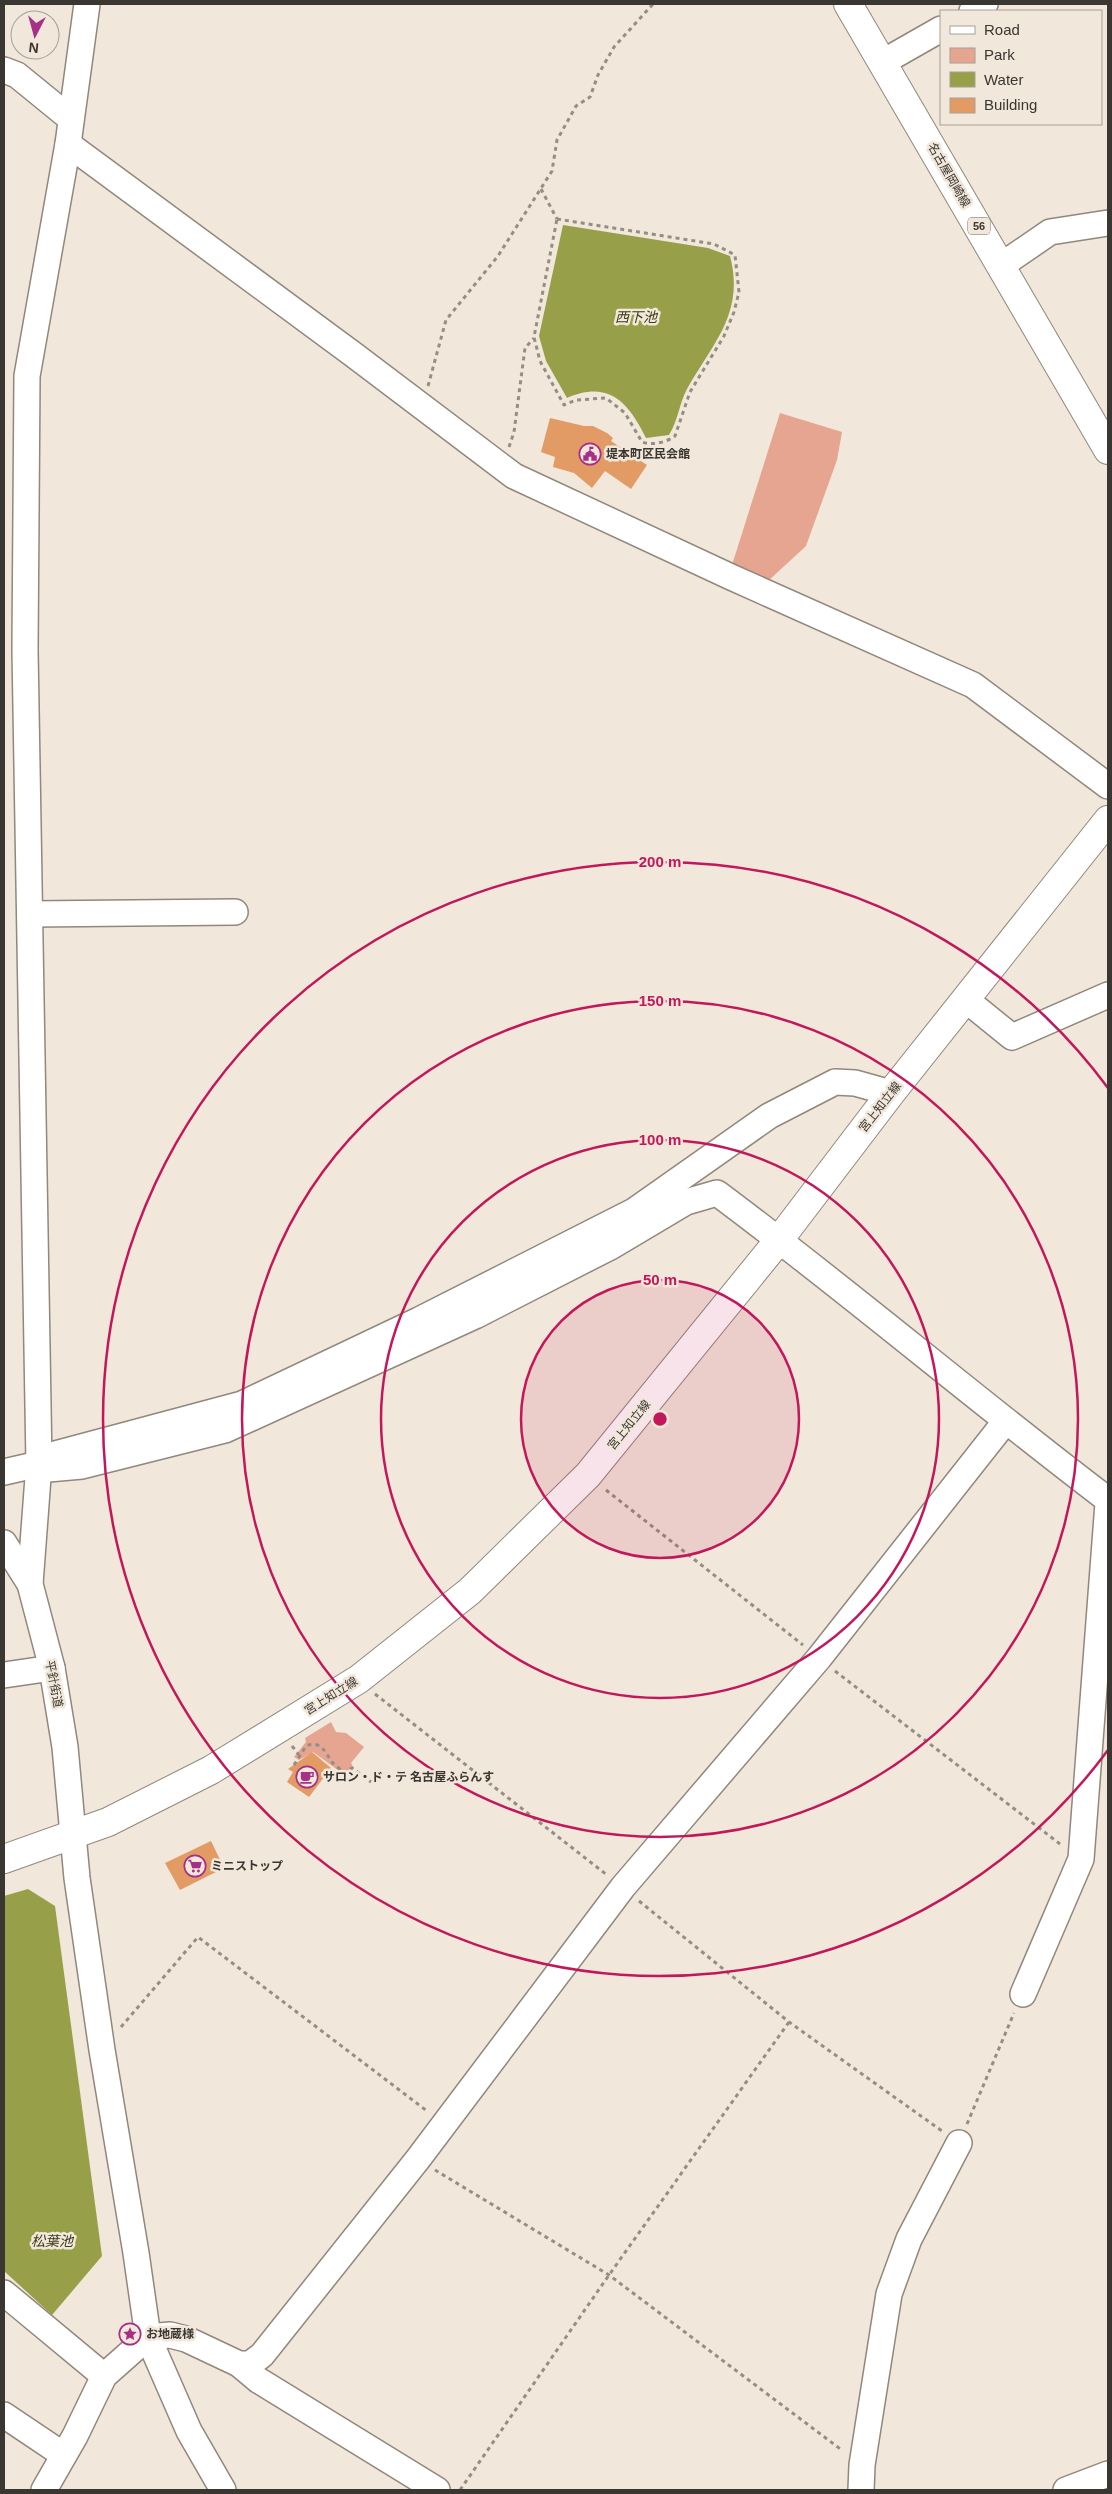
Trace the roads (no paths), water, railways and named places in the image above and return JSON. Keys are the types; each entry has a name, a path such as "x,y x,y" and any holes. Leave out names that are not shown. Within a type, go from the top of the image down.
{"main road":[{"name":"名古屋岡崎線","path":"848,4 1108,450"},
{"name":"宮上知立線","path":"4,1859 108,1822 211,1770 359,1679 470,1590 588,1475 779,1240 964,999 1108,820"}],"street":[{"path":"30,1584 39,1464 25,650 27,376 68,144 87,4"},
{"path":"974,10 985,4"},
{"path":"883,62 940,30"},
{"path":"4,70 17,74 71,119"},
{"path":"68,144 514,476 731,577 973,685 1108,786"},
{"path":"1002,266 1050,232 1108,223"},
{"path":"30,914 235,912"},
{"path":"964,999 1012,1037 1108,995"},
{"path":"4,1472 39,1464 55,1454 242,1404 419,1320 634,1210 769,1116 836,1082 855,1083 891,1093"},
{"path":"39,1464 48,1470 82,1466 225,1430 475,1316 612,1246 686,1202 717,1194 779,1240 1005,1422 1108,1501 1081,1859 1023,1994"},
{"path":"239,2364 250,2364 262,2355 418,2159 622,1887 819,1658 1005,1422"},
{"name":"平針街道","path":"4,1543 30,1584 52,1668 65,1747 77,1878 102,2050 148,2337 189,2431 222,2490"},
{"path":"4,1675 52,1668"},
{"path":"861,2490 862,2465 889,2294 909,2239 959,2143"},
{"path":"4,2293 104,2376"},
{"path":"44,2490 62,2454 75,2436 104,2376 148,2337 170,2336 186,2339 239,2364 258,2380 437,2490"},
{"path":"4,2414 62,2454"},
{"path":"1066,2490 1108,2474"}],"water":[{"name":"西下池","path":"563,225 708,248 730,256 734,276 730,311 716,342 687,389 669,435 646,438 632,414 624,405 606,393 582,393 567,398 546,361 539,336"},
{"name":"松葉池","path":"28,1889 55,1906 102,2256 52,2315 4,2271 4,1896"}],"place":[{"name":"堤本町区民会館","path":"590,454"},
{"name":"サロン・ド・テ 名古屋ふらんす","path":"307,1777"},
{"name":"ミニストップ","path":"195,1866"},
{"name":"お地蔵様","path":"130,2334"}]}
